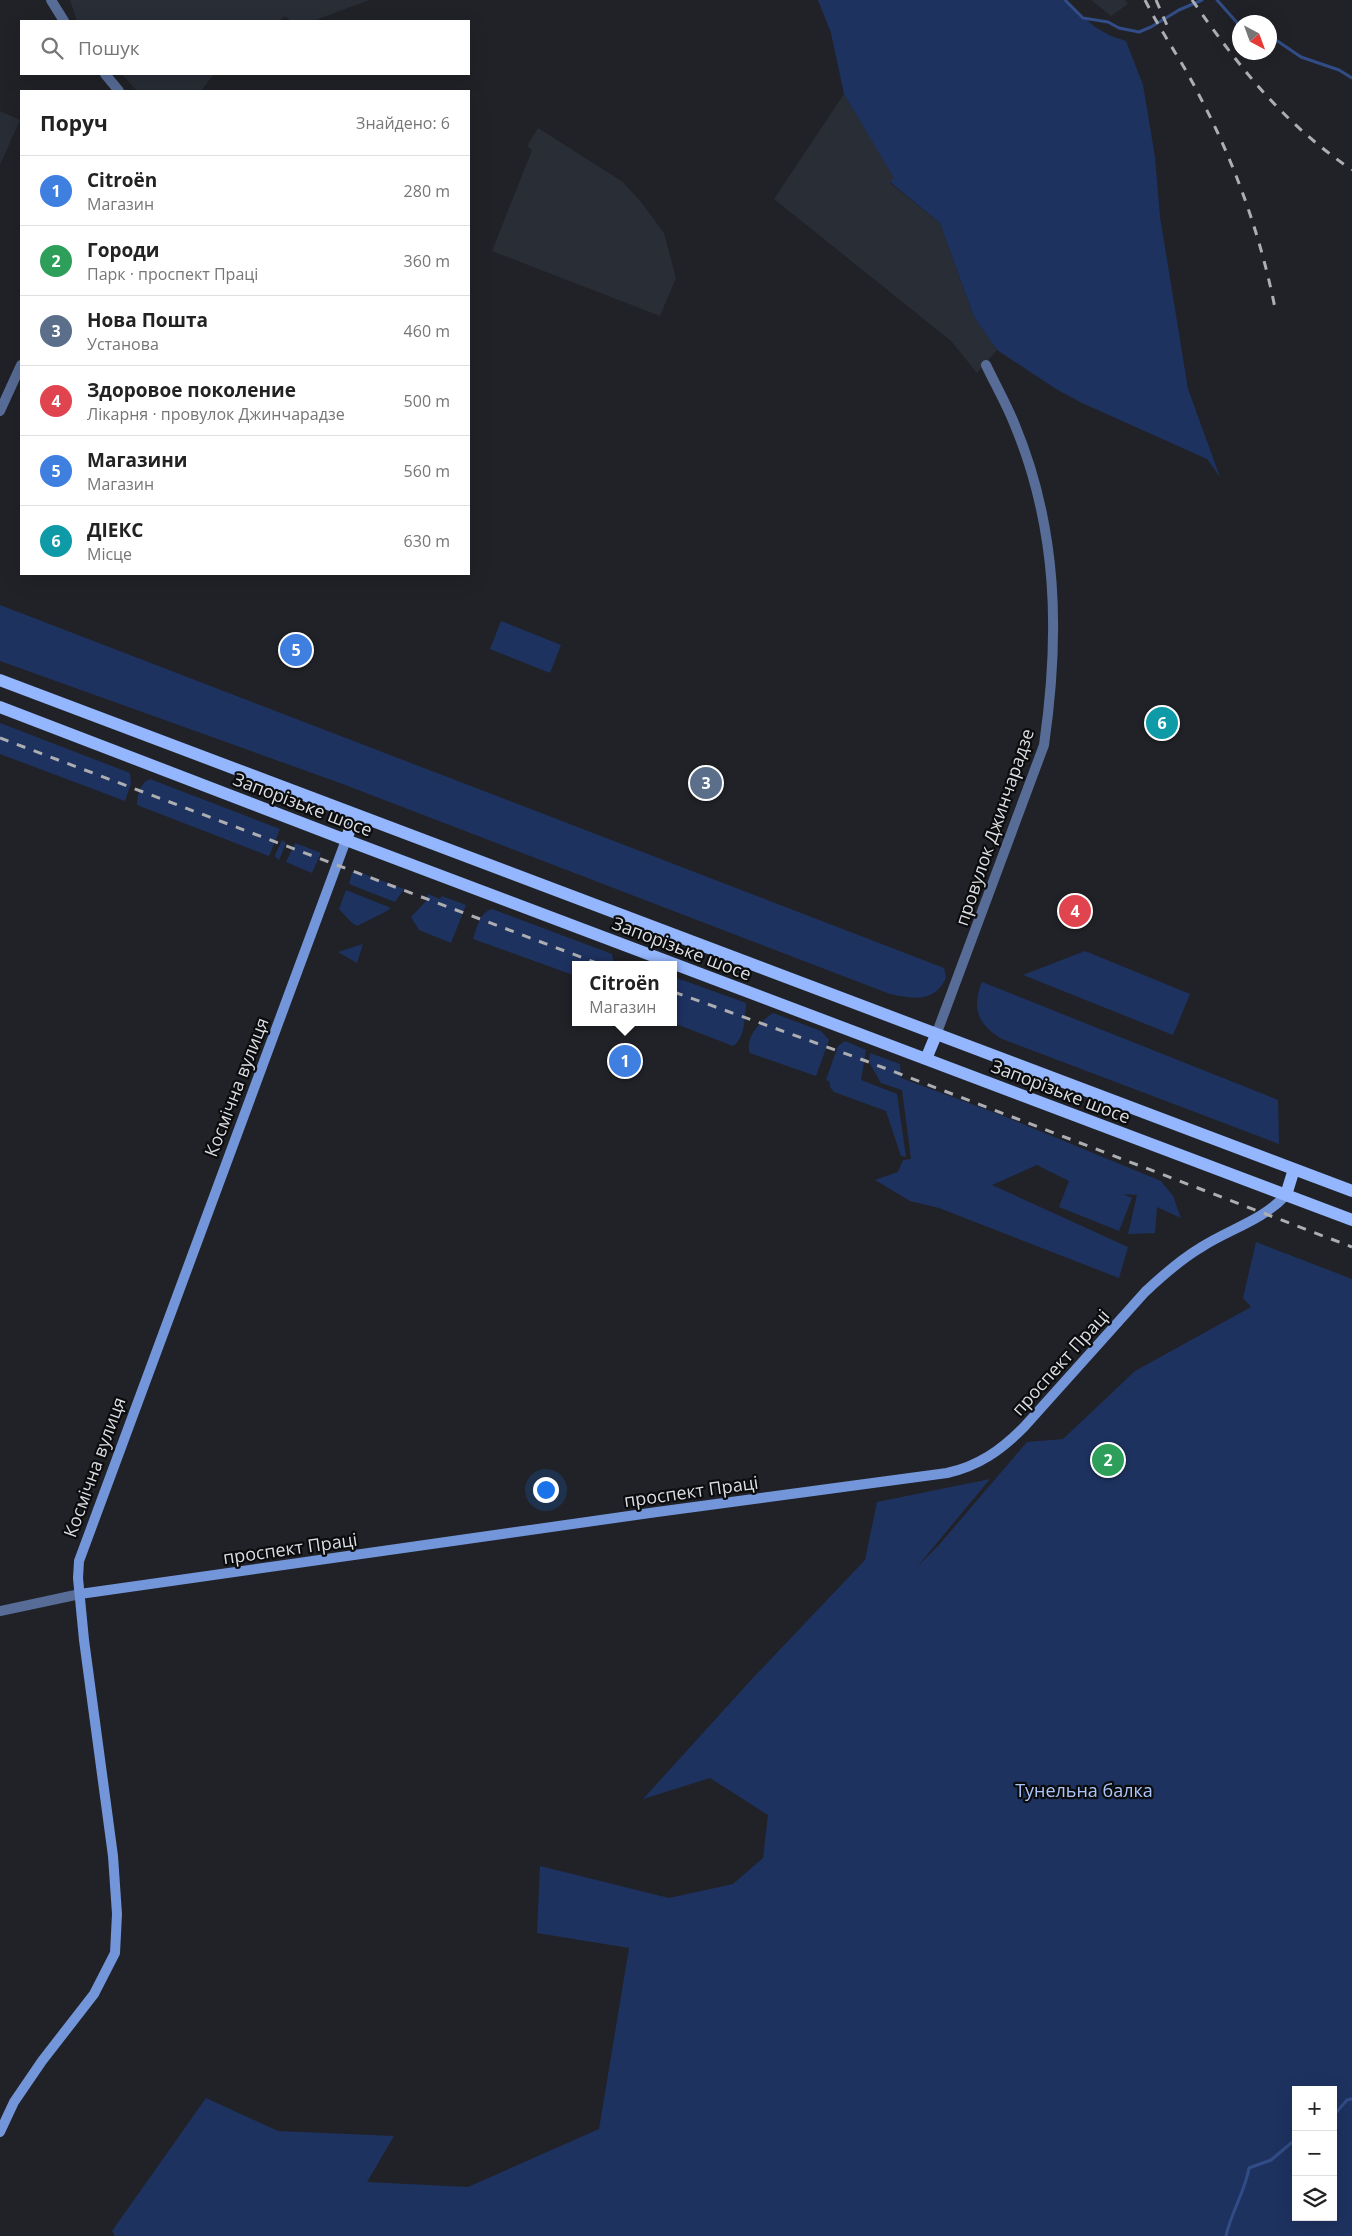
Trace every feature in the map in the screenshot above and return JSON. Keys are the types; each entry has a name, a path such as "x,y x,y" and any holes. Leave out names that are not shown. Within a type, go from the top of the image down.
{"main road":[{"name":"Запорізьке шосе","path":"0,680 1352,1192"},
{"name":"Запорізьке шосе","path":"0,707 666,961"},
{"name":"Космічна вулиця","path":"0,2132 14,2102 94,1994 115,1953 117,1914 113,1856 98,1761 78,1571 84,1546 355,814"},
{"name":"Запорізьке шосе","path":"677,965 1352,1220"},
{"path":"926,1059 936,1035"},
{"path":"1286,1195 1294,1169"},
{"name":"проспект Праці","path":"80,1594 947,1473 973,1466 1004,1447 1024,1427 1145,1292 1163,1275 1200,1248 1266,1214 1286,1195"}],"street":[{"path":"50,0 63,20"},
{"path":"106,75 118,90"},
{"name":"провулок Джинчарадзе","path":"936,1035 1044,744 1051,696 1054,600 1044,523 1030,466 1014,423 986,365"},
{"path":"0,411 20,366"},
{"name":"проспект Праці","path":"0,1611 80,1594"}],"shaded area":[{"path":"70,0 369,0 316,20 290,20 285,16 280,20 77,20"},
{"path":"1091,0 1125,0 1128,4 1111,16"},
{"path":"123,75 213,75 202,90 136,90"},
{"path":"844,94 895,178 890,183 940,223 974,317 997,350 977,373 951,341 774,199"},
{"path":"0,111 20,120 0,165"},
{"path":"538,128 623,182 664,233 676,278 660,316 492,251 532,150 527,146"}],"green space":[{"path":"818,0 1063,0 1095,27 1111,36 1126,41 1143,85 1155,157 1160,217 1188,389 1220,477 1207,459 1082,403 1056,389 997,350 974,317 940,223 890,182 894,178 844,94 831,33"},
{"path":"0,605 944,968 946,978 936,992 923,997 915,998 890,994 340,783 0,661"},
{"path":"501,621 561,645 550,673 490,649"},
{"path":"0,723 130,773 131,783 125,801 0,754"},
{"path":"150,779 280,829 269,856 137,805 140,790 144,783"},
{"path":"282,840 286,843 279,860 275,855"},
{"path":"295,843 321,853 312,873 286,862"},
{"path":"356,871 404,889 395,902 349,884 352,873"},
{"path":"346,890 391,908 357,926 339,909"},
{"path":"428,894 440,899 442,896 466,905 451,943 419,930 411,917 426,901"},
{"path":"492,909 612,954 613,961 572,961 572,975 473,939 482,917"},
{"path":"363,944 357,963 338,952"},
{"path":"1085,951 1190,994 1173,1035 1023,975"},
{"path":"677,978 746,1003 744,1027 740,1038 733,1046 677,1024"},
{"path":"982,982 1278,1100 1279,1144 1002,1039 987,1028 979,1015 977,1000"},
{"path":"773,1013 821,1031 829,1040 816,1076 750,1053 749,1041 751,1035"},
{"path":"845,1041 866,1050 861,1080 897,1094 906,1157 901,1156 886,1111 834,1092 830,1087 830,1082 826,1080 838,1046"},
{"path":"870,1053 900,1064 901,1078 1001,1115 1161,1181 1173,1196 1181,1218 1157,1207 1155,1233 1128,1234 1137,1195 1123,1194 1132,1198 1119,1231 1059,1207 1069,1181 1037,1165 992,1185 1128,1247 1119,1278 939,1208 910,1201 875,1180 898,1172 903,1160 911,1159 902,1090 881,1083 869,1062"},
{"name":"Тунельна балка","path":"1256,1242 1352,1279 1352,2236 115,2236 112,2231 206,2098 278,2131 394,2136 367,2182 468,2187 599,2129 629,1948 537,1933 540,1866 669,1898 733,1884 763,1858 768,1815 710,1778 643,1799 751,1680 865,1560 877,1502 990,1479 917,1567 938,1546 1027,1442 1063,1439 1135,1371 1251,1307 1243,1298"}],"waterway":[{"path":"1065,0 1083,18 1108,22 1119,28 1139,32 1179,10 1202,0"},
{"path":"1217,0 1232,17"},
{"path":"1277,41 1301,57 1339,70 1352,78"},
{"path":"1337,2111 1347,2100 1352,2099"},
{"path":"1226,2236 1249,2168 1271,2160 1292,2142"}],"railway":[{"path":"1145,0 1192,81 1234,171 1254,225 1275,308"},
{"path":"1156,0 1169,30"},
{"path":"1192,0 1245,71 1283,113 1352,170"},
{"path":"0,738 591,961"},
{"path":"677,993 866,1061 1352,1247"}],"place":[{"name":"Магазини","path":"296,650"},
{"name":"ДІЕКС","path":"1162,723"},
{"name":"Нова Пошта","path":"706,783"},
{"name":"Здоровое поколение","path":"1075,911"},
{"name":"Citroën","path":"625,1061"},
{"name":"Городи","path":"1108,1460"}]}
